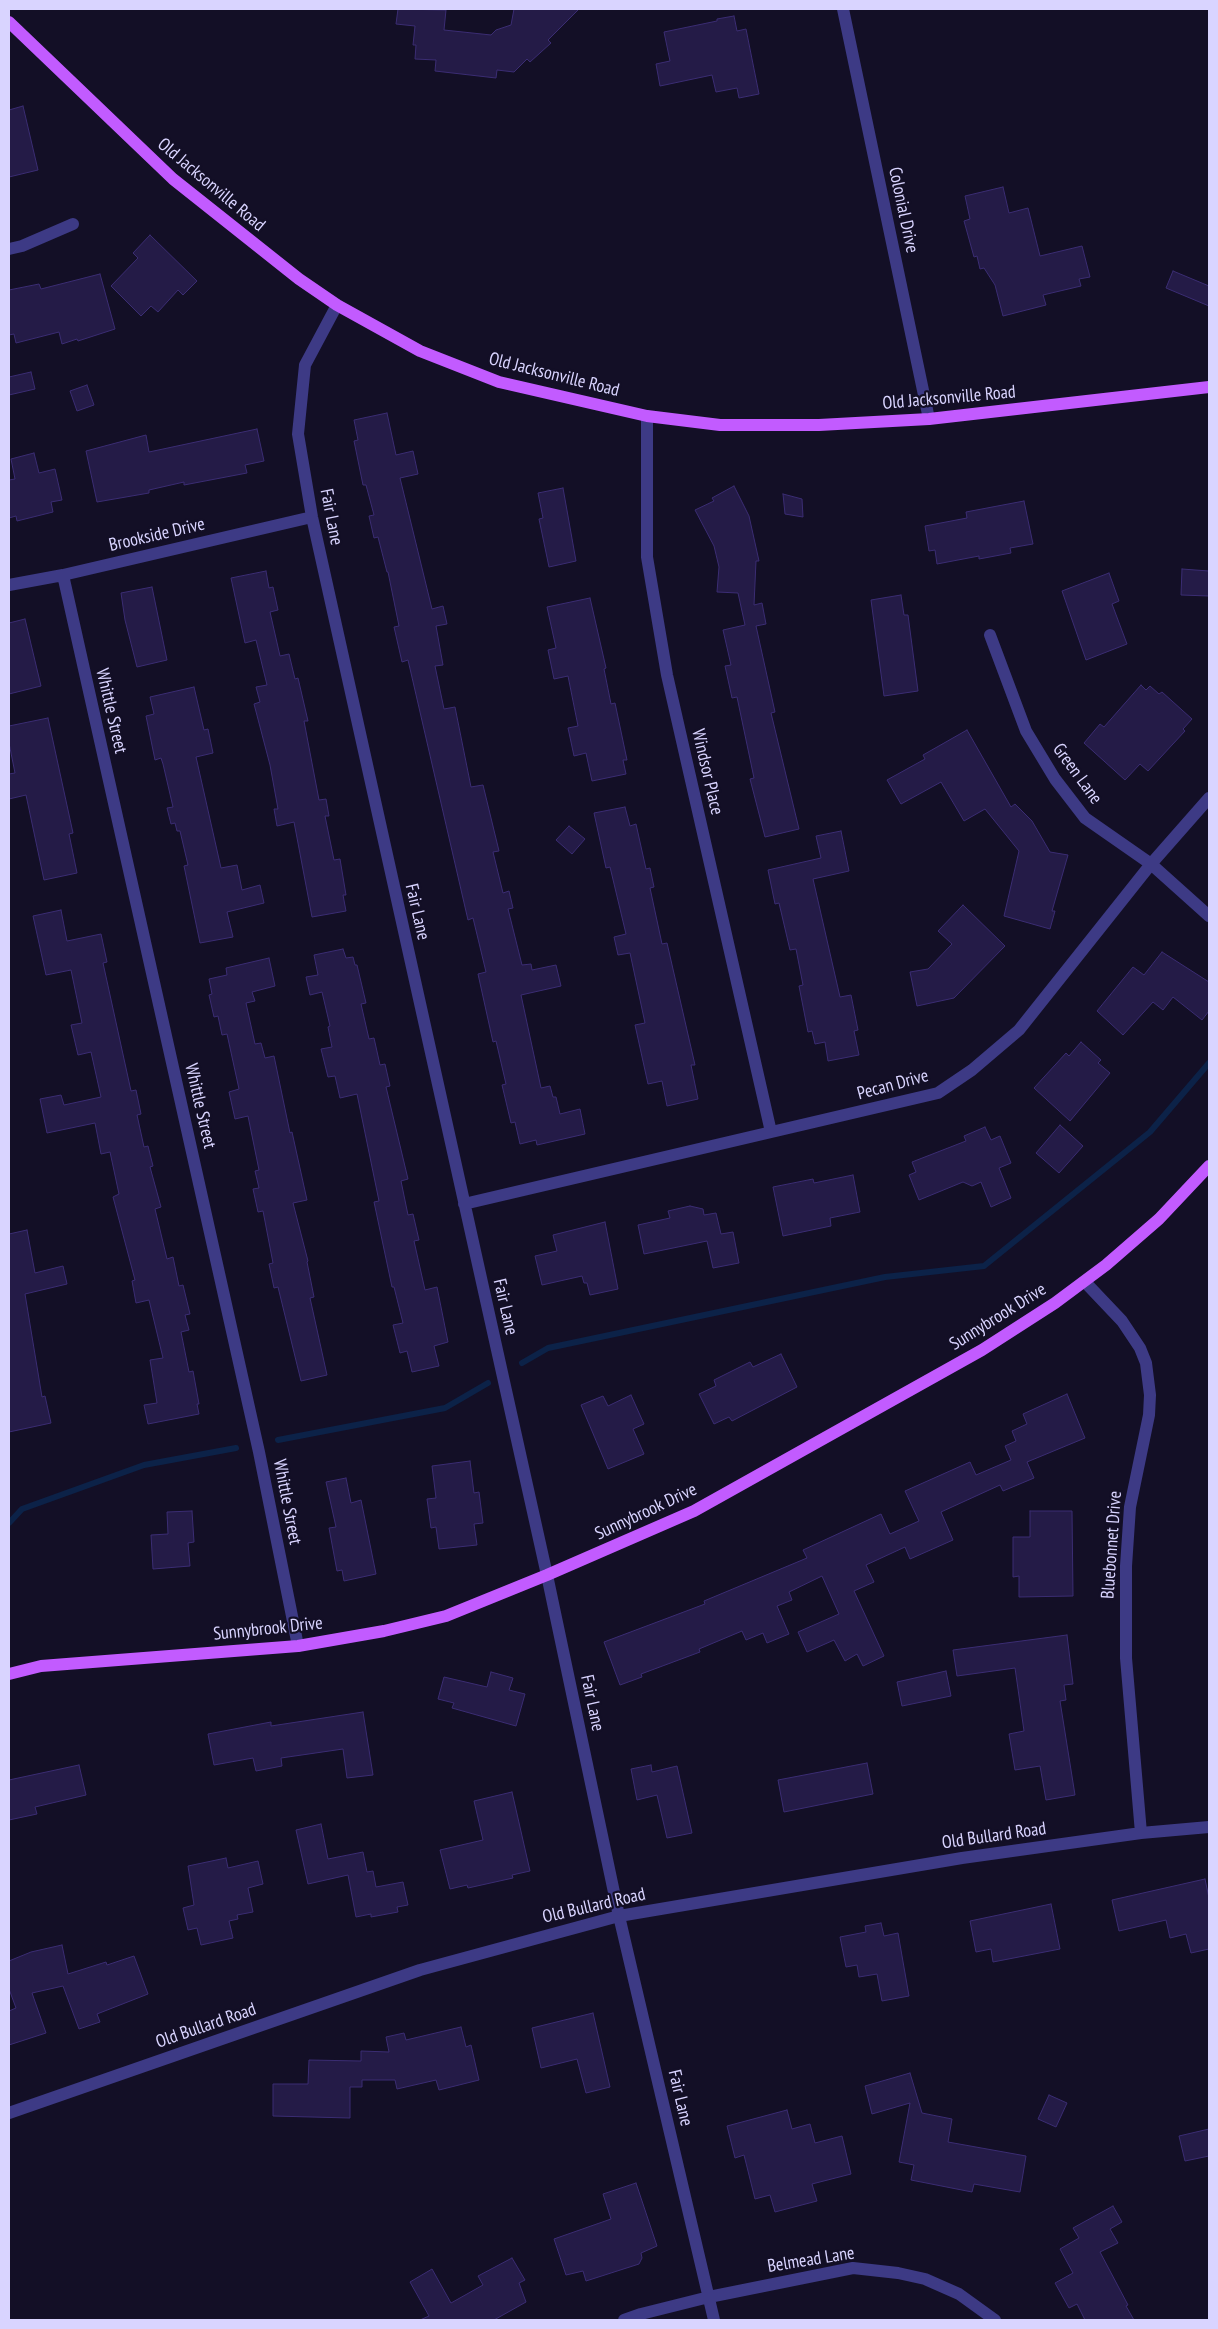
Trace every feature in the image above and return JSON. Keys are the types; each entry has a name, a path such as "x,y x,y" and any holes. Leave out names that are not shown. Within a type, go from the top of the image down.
{"main road":[{"name":"Old Jacksonville Road","path":"9,22 174,179 298,279 337,305 420,351 499,382 647,416 730,425 819,426 929,419 1209,387"},
{"name":"Sunnybrook Drive","path":"9,1674 42,1666 298,1646 384,1632 446,1616 547,1575 694,1510 743,1485 982,1350 1085,1282 1158,1219 1209,1166"}],"street":[{"name":"Colonial Drive","path":"843,9 929,419"},
{"path":"9,249 22,246 73,224"},
{"name":"Fair Lane","path":"337,305 306,365 298,434 312,517 547,1575 619,1916 714,2320"},
{"name":"Windsor Place","path":"647,416 647,557 665,665 771,1132"},
{"name":"Brookside Drive","path":"9,585 63,575 312,517"},
{"name":"Whittle Street","path":"63,575 259,1452 298,1646"},
{"name":"Green Lane","path":"990,634 1026,731 1055,779 1085,818 1151,864 1209,916"},
{"name":"Pecan Drive","path":"464,1204 938,1092 972,1070 1019,1030 1151,864 1209,798"},
{"name":"Bluebonnet Drive","path":"1085,1282 1122,1321 1140,1348 1146,1363 1150,1395 1149,1415 1130,1507 1126,1576 1126,1658 1141,1833"},
{"name":"Old Bullard Road","path":"9,2114 420,1970 619,1916 962,1858 1141,1833 1209,1827"},
{"name":"Belmead Lane","path":"624,2320 640,2314 709,2297 853,2268 898,2273 925,2279 959,2294 995,2320"}],"building":[{"path":"398,9 446,10 444,30 491,35 496,30 511,25 514,9 579,9 548,40 551,43 530,62 527,59 514,72 497,70 496,78 435,71 436,60 415,59 416,45 413,45 415,26 396,24"},
{"path":"734,16 737,31 746,29 759,94 739,98 737,88 716,92 712,75 660,86 656,64 670,61 664,32"},
{"path":"23,106 38,170 9,177 9,110"},
{"path":"1003,187 1009,213 1028,208 1040,256 1082,246 1090,277 1079,279 1081,286 1043,295 1046,305 1003,316 995,285 984,268 980,269 977,256 974,257 964,221 970,219 965,196"},
{"path":"150,235 197,281 183,295 178,290 158,312 151,306 141,316 111,286 138,258 133,253"},
{"path":"1173,271 1209,286 1209,306 1166,288"},
{"path":"100,274 115,329 62,344 59,332 16,343 14,334 9,335 9,290 39,284 41,289"},
{"path":"31,372 35,389 9,395 9,377"},
{"path":"87,385 94,405 77,411 70,391"},
{"path":"387,413 396,455 413,451 418,474 400,478 432,609 443,606 447,624 436,626 443,665 435,666 444,709 455,707 471,787 483,785 499,851 493,852 503,893 509,891 513,908 508,909 522,965 531,964 532,970 556,965 561,986 521,995 541,1088 550,1086 553,1097 556,1097 560,1114 580,1109 585,1134 537,1145 536,1140 520,1144 515,1122 511,1123 502,1085 506,1084 496,1041 493,1042 478,974 486,972 473,918 468,920 408,660 402,662 394,627 399,626 388,572 378,537 374,538 369,516 374,515 366,485 363,485 354,441 358,440 354,420"},
{"path":"257,429 264,461 245,465 247,473 184,485 184,482 149,490 149,493 97,502 86,451 146,435 149,452"},
{"path":"34,453 39,473 55,469 62,500 51,502 53,512 17,521 16,516 9,518 9,480 15,479 11,459"},
{"path":"734,486 749,516 759,561 756,561 754,605 762,603 766,624 756,626 775,712 771,713 799,829 765,837 750,779 754,778 737,697 732,698 725,666 731,665 723,630 745,625 738,593 717,592 719,567 714,546 695,510 714,501 712,498"},
{"path":"563,488 576,561 549,567 539,519 543,518 538,493"},
{"path":"783,494 802,499 803,517 785,514"},
{"path":"1024,501 1033,544 1010,548 1011,553 979,559 979,556 937,564 935,550 929,551 925,526 967,518 966,512"},
{"path":"1182,569 1209,571 1209,596 1181,595"},
{"path":"266,571 269,588 273,587 278,610 270,612 280,656 289,654 295,679 298,678 308,721 304,721 319,800 326,799 329,816 325,816 334,860 340,859 346,895 343,895 346,911 312,917 294,822 277,826 274,809 278,809 270,765 254,704 260,702 256,687 267,685 256,640 245,643 231,578"},
{"path":"1109,573 1119,601 1112,604 1127,644 1086,660 1062,591"},
{"path":"152,587 167,660 137,667 125,620 121,593"},
{"path":"901,595 904,615 908,615 918,691 884,696 871,600"},
{"path":"590,598 606,668 604,669 611,704 615,703 627,760 623,760 626,774 592,781 586,753 574,756 568,728 578,726 568,676 554,679 548,650 556,648 547,607"},
{"path":"25,619 41,686 9,694 9,623"},
{"path":"1141,685 1146,690 1150,686 1159,694 1162,692 1192,719 1183,729 1185,731 1148,771 1140,764 1125,780 1084,743 1100,724 1104,727"},
{"path":"194,687 204,730 208,729 213,753 196,757 221,868 237,865 242,890 260,885 264,903 227,912 233,937 200,943 184,866 188,865 180,831 177,831 175,823 171,824 167,808 173,807 161,758 155,760 146,716 154,714 150,697"},
{"path":"48,718 73,833 69,834 77,873 44,880 26,795 9,799 9,774 15,773 9,743 9,726"},
{"path":"967,730 1011,807 1015,804 1032,821 1050,852 1068,855 1052,911 1055,911 1050,929 1004,916 1019,851 985,809 964,821 941,782 901,804 887,780 925,759 923,755"},
{"path":"625,807 630,826 636,824 646,869 650,868 654,887 650,888 662,944 667,943 695,1065 691,1065 698,1099 667,1106 662,1081 648,1084 635,1025 645,1023 630,953 618,955 614,937 626,934 610,867 606,868 594,813"},
{"path":"569,826 585,839 572,854 556,840"},
{"path":"841,831 849,871 813,879 840,997 851,995 858,1030 854,1031 859,1055 828,1061 825,1042 815,1044 812,1031 808,1032 799,986 803,985 796,949 790,950 779,903 775,904 768,870 821,858 816,836"},
{"path":"963,905 1005,946 954,998 917,1006 910,972 928,969 952,944 938,931"},
{"path":"61,910 67,941 101,934 107,962 103,963 131,1091 136,1090 141,1114 137,1115 144,1147 148,1146 153,1166 150,1167 161,1207 155,1209 167,1259 173,1257 179,1286 183,1285 190,1314 185,1315 189,1330 181,1332 189,1372 193,1371 199,1414 148,1424 144,1405 157,1403 150,1360 163,1358 149,1300 136,1303 132,1281 135,1280 113,1197 119,1194 110,1152 101,1154 95,1123 47,1133 40,1099 61,1095 64,1105 101,1097 91,1052 78,1055 71,1025 82,1023 71,970 46,975 33,916"},
{"path":"343,949 346,958 353,957 355,965 357,965 366,1003 361,1004 369,1039 374,1038 380,1065 385,1064 390,1086 386,1087 408,1179 401,1181 408,1215 413,1214 419,1240 414,1241 425,1290 437,1287 448,1342 434,1346 439,1366 412,1372 407,1351 400,1353 393,1325 403,1323 394,1287 392,1287 374,1202 379,1201 357,1094 340,1098 335,1076 328,1077 321,1049 332,1047 328,1027 330,1026 322,992 310,995 306,977 318,975 314,955"},
{"path":"1162,952 1209,982 1209,1011 1202,1020 1173,997 1163,1010 1153,1002 1123,1035 1097,1011 1133,967 1144,975"},
{"path":"269,958 275,986 252,992 255,1001 246,1003 255,1044 261,1043 265,1058 274,1056 290,1133 292,1132 307,1200 293,1203 308,1261 314,1297 310,1298 327,1375 301,1381 278,1287 274,1288 269,1264 273,1263 263,1211 258,1212 253,1189 259,1188 255,1171 259,1170 248,1116 235,1119 229,1092 239,1089 227,1034 222,1035 218,1016 214,1017 209,995 212,994 209,979 227,975 226,968"},
{"path":"1081,1042 1101,1060 1098,1063 1110,1073 1070,1121 1034,1088 1066,1053 1069,1056"},
{"path":"1060,1125 1083,1146 1059,1173 1036,1153"},
{"path":"985,1127 991,1140 1000,1136 1011,1163 999,1168 1011,1198 991,1207 981,1182 972,1186 963,1182 919,1200 909,1175 916,1172 912,1162 966,1141 964,1136"},
{"path":"853,1175 860,1212 830,1218 831,1226 783,1236 773,1187 813,1179 814,1183"},
{"path":"690,1206 703,1209 704,1215 716,1213 721,1234 733,1232 739,1263 713,1268 707,1241 644,1254 638,1225 670,1218 668,1211"},
{"path":"605,1222 618,1289 590,1295 587,1283 584,1283 582,1276 542,1285 535,1256 557,1251 553,1235"},
{"path":"27,1230 35,1273 63,1266 67,1284 25,1294 42,1397 45,1396 51,1423 9,1432 9,1234"},
{"path":"781,1354 797,1387 732,1421 729,1417 714,1424 699,1394 716,1386 714,1380 750,1362 753,1367"},
{"path":"1067,1394 1085,1438 1027,1462 1034,1478 1003,1491 1000,1485 941,1512 953,1540 910,1559 905,1547 866,1565 874,1582 854,1591 884,1656 863,1666 857,1654 845,1661 834,1640 807,1652 798,1632 839,1614 822,1576 789,1592 792,1600 777,1606 789,1634 767,1643 763,1633 746,1640 742,1631 699,1649 700,1652 641,1674 642,1677 620,1685 604,1642 705,1604 704,1601 807,1558 803,1550 881,1514 890,1534 919,1521 905,1491 970,1462 976,1475 1011,1460 1005,1446 1016,1441 1012,1431 1027,1424 1023,1414"},
{"path":"631,1395 644,1424 633,1429 644,1454 608,1469 581,1405 603,1396 608,1406"},
{"path":"470,1461 474,1493 479,1492 483,1523 474,1524 477,1545 439,1549 436,1527 431,1528 427,1499 436,1498 432,1466"},
{"path":"346,1478 351,1503 361,1500 376,1574 344,1581 342,1570 337,1571 329,1528 336,1527 326,1482"},
{"path":"192,1511 194,1542 188,1543 190,1566 153,1569 151,1535 168,1534 167,1512"},
{"path":"1030,1511 1072,1511 1073,1596 1019,1597 1019,1576 1013,1577 1013,1537 1030,1537"},
{"path":"1067,1635 1073,1684 1064,1685 1066,1700 1060,1701 1075,1795 1046,1800 1040,1766 1015,1770 1009,1734 1024,1731 1015,1668 957,1676 953,1650"},
{"path":"946,1671 951,1696 902,1706 897,1682"},
{"path":"491,1672 513,1678 509,1690 525,1694 516,1726 452,1708 454,1703 438,1699 444,1677 487,1687"},
{"path":"363,1712 373,1775 347,1778 343,1749 281,1758 282,1766 256,1771 253,1758 214,1765 208,1734 271,1722 271,1726"},
{"path":"867,1763 873,1794 784,1812 778,1780"},
{"path":"79,1765 86,1795 35,1807 37,1814 9,1820 9,1780"},
{"path":"651,1765 652,1772 677,1766 692,1833 667,1838 657,1795 637,1800 631,1769"},
{"path":"512,1792 530,1871 512,1875 513,1878 468,1888 467,1885 450,1889 440,1850 483,1840 474,1801"},
{"path":"321,1824 328,1859 363,1852 367,1872 373,1871 376,1887 403,1882 408,1905 397,1907 398,1912 371,1917 371,1914 356,1917 348,1875 308,1884 296,1830"},
{"path":"226,1858 228,1868 258,1861 263,1884 248,1888 253,1912 237,1915 238,1919 229,1921 233,1938 201,1945 197,1928 188,1930 183,1908 194,1905 188,1866"},
{"path":"1205,1879 1209,1898 1209,1949 1191,1953 1186,1934 1170,1938 1166,1920 1119,1931 1112,1900"},
{"path":"1051,1904 1060,1949 993,1962 991,1949 976,1952 970,1921"},
{"path":"881,1923 884,1936 898,1933 909,1996 882,2001 877,1974 859,1977 857,1965 846,1967 840,1937 866,1932 865,1926"},
{"path":"62,1945 68,1974 106,1962 107,1965 134,1956 148,1994 97,2014 100,2022 79,2029 63,1986 32,1993 46,2033 9,2045 9,2011 16,2008 9,1989 9,1961 31,1952"},
{"path":"593,2013 610,2087 586,2093 577,2059 541,2068 532,2028"},
{"path":"461,2027 466,2047 471,2045 479,2080 439,2090 436,2080 397,2089 395,2080 362,2080 362,2087 350,2087 350,2118 273,2116 273,2084 308,2084 309,2060 361,2061 361,2051 389,2052 386,2037 404,2033 406,2040"},
{"path":"910,2073 922,2113 952,2119 948,2142 1026,2156 1020,2192 974,2184 972,2192 911,2180 914,2165 899,2162 910,2103 872,2114 865,2086"},
{"path":"1049,2095 1067,2103 1056,2127 1038,2119"},
{"path":"787,2110 792,2129 810,2124 815,2143 842,2136 851,2174 812,2184 817,2201 775,2212 770,2195 755,2199 744,2155 735,2158 727,2126"},
{"path":"1209,2129 1209,2156 1185,2161 1179,2136"},
{"path":"636,2183 657,2246 641,2253 642,2258 639,2264 586,2281 583,2271 566,2275 554,2239 611,2219 603,2194"},
{"path":"1113,2206 1122,2222 1110,2229 1118,2243 1100,2252 1134,2320 1085,2320 1077,2304 1069,2308 1055,2283 1073,2273 1060,2249 1079,2238 1073,2228"},
{"path":"512,2258 525,2280 519,2283 526,2302 494,2320 420,2320 429,2316 410,2282 432,2269 451,2303 483,2285 478,2276"}],"waterway":[{"path":"522,1363 548,1348 885,1277 984,1266 1150,1132 1209,1063"},
{"path":"278,1440 445,1408 488,1383"},
{"path":"9,1523 22,1509 144,1465 236,1448"}]}
